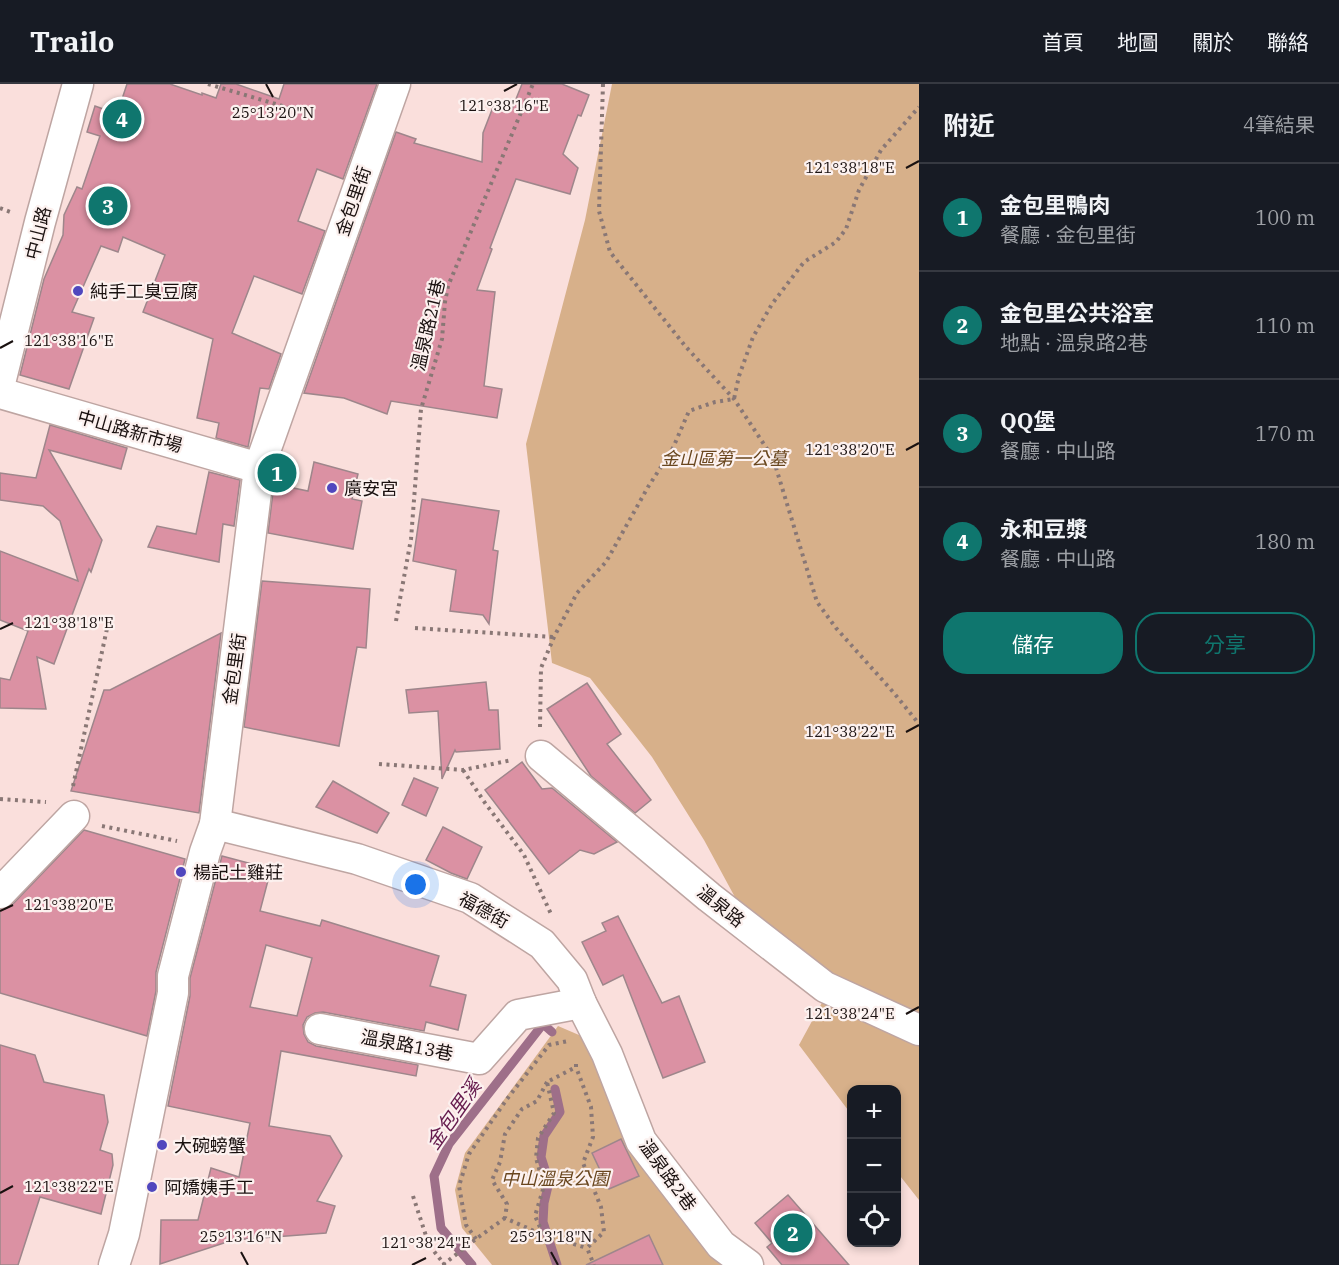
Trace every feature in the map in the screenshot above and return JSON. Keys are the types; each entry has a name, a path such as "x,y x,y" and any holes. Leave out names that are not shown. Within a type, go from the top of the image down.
{"street":[{"name":"中山路","path":"0,383 40,222 78,84"},
{"name":"金包里街","path":"114,1265 124,1234 140,1158 173,993 173,976 205,852 215,824 259,468 395,84"},
{"name":"中山路新市場","path":"0,393 259,468"},
{"name":"溫泉路","path":"541,756 710,897 825,987 919,1030"},
{"path":"0,893 73,804"},
{"name":"福德街","path":"215,824 357,859 470,898 542,944 572,980 581,1003"},
{"name":"溫泉路13巷","path":"320,1029 479,1059 518,1015 581,1003"},
{"name":"溫泉路2巷","path":"581,1003 607,1054 641,1141 721,1245 748,1265"}],"path":[{"path":"208,84 296,110"},
{"name":"溫泉路21巷","path":"396,621 411,539 421,409 442,339 448,286 533,84"},
{"path":"603,84 599,211 610,252 686,347 734,399 773,458 817,602 836,628 919,724"},
{"path":"734,399 739,376 753,337 772,304 804,262 836,242 846,229 859,190 881,150 919,107"},
{"path":"379,764 463,770 507,760 541,756 541,668 577,593 606,562 648,487 672,450 689,411 715,402 734,399"},
{"path":"73,804 108,624"},
{"path":"415,628 554,637"},
{"path":"463,770 484,803 524,855 555,924"},
{"path":"476,1239 466,1225 459,1186 469,1155 549,1045 569,1041"},
{"path":"577,1058 576,1067 591,1107 593,1137 584,1163 601,1207 604,1232 587,1248"},
{"path":"413,1196 429,1245 444,1265 505,1218 507,1204 492,1180 500,1162 506,1134 522,1109 537,1101 548,1082 576,1067"},
{"path":"543,1235 535,1216 544,1186 536,1158 538,1138 554,1113 548,1082"},
{"path":"505,1218 543,1235 587,1248"},
{"path":"587,1248 594,1265"}],"green space":[{"name":"金山區第一公墓","path":"612,84 919,84 919,1018 836,982 743,912 704,840 652,757 590,678 552,663 526,444 585,220"},
{"path":"824,999 919,1044 919,1200 901,1177 901,1085 847,1085 847,1109 799,1045"},
{"name":"中山溫泉公園","path":"558,1026 586,1038 725,1265 492,1265 462,1228 455,1190 465,1153"}],"building":[{"path":"127,84 170,84 216,98 221,84 236,84 279,99 284,84 377,84 343,179 317,169 298,221 325,231 302,294 254,276 232,333 281,354 269,389 260,388 248,447 216,438 219,423 197,418 213,339 143,312 165,255 123,237 118,252 101,246 72,312 94,318 69,389 20,375 44,279 63,235 64,215 77,187 82,189 100,136 87,132 95,106 117,114"},
{"path":"522,84 562,84 589,95 581,116 578,115 563,154 578,168 570,194 516,179 477,290 495,292 484,386 502,389 497,418 391,401 387,414 344,398 304,393 396,132 416,139 414,143 482,162 483,133 495,102 512,109"},
{"path":"50,425 127,448 121,469 49,450 102,540 54,664 37,657 46,709 0,708 0,678 10,680 28,631 0,620 0,551 78,581 60,521 43,506 0,500 0,473 36,478"},
{"path":"314,462 358,474 352,499 362,501 353,549 268,533 274,484 308,491"},
{"path":"209,472 240,480 234,526 223,524 219,562 148,547 157,526 196,534"},
{"path":"422,499 499,511 493,550 498,551 489,624 483,615 450,611 456,570 413,561"},
{"path":"262,581 370,589 366,648 357,647 339,746 244,727"},
{"path":"221,633 199,813 71,791 104,690 110,690"},
{"path":"486,682 489,710 498,710 500,749 456,752 455,750 442,779 438,711 409,713 406,690"},
{"path":"587,683 621,734 607,744 651,800 635,813 591,776 547,709"},
{"path":"522,762 542,789 552,788 617,842 594,854 580,850 549,874 485,790"},
{"path":"414,778 438,788 426,816 402,805"},
{"path":"333,781 389,813 377,833 316,807"},
{"path":"443,827 482,847 467,879 426,860"},
{"path":"84,830 185,859 156,972 156,991 147,1036 0,993 0,910 12,905"},
{"path":"222,856 271,869 260,911 320,926 322,920 439,956 430,986 466,995 458,1030 426,1022 424,1031 323,1012 307,1017 303,1025 308,1042 316,1046 418,1065 416,1076 281,1051 269,1126 330,1136 342,1156 317,1201 335,1206 326,1233 233,1240 160,1264 161,1220 198,1220 211,1168 239,1177 250,1123 168,1106 190,996 190,978","holes":["266,945 312,958 297,1016 250,1007"]},
{"path":"618,916 662,1003 679,996 705,1062 663,1078 623,975 603,985 582,942 606,931 602,923"},
{"path":"0,1045 35,1055 44,1082 104,1095 108,1122 100,1150 112,1154 113,1165 101,1214 40,1197 18,1265 0,1265"},
{"path":"621,1139 639,1176 609,1189 592,1153"},
{"path":"788,1195 849,1265 782,1265 767,1247 772,1243 755,1223"},
{"path":"649,1235 663,1265 586,1265"}],"waterway":[{"name":"金包里溪","path":"472,1265 441,1228 434,1176 449,1144 543,1024 552,1032"},
{"path":"555,1089 560,1112 544,1136 541,1157 549,1182 544,1203 543,1222 557,1265"}],"place":[{"name":"永和豆漿","path":"122,119"},
{"name":"QQ堡","path":"108,206"},
{"name":"純手工臭豆腐","path":"78,291"},
{"name":"金包里鴨肉","path":"277,473"},
{"name":"廣安宮","path":"332,488"},
{"name":"楊記土雞莊","path":"181,872"},
{"name":"大碗螃蟹","path":"162,1145"},
{"name":"阿嬌姨手工","path":"152,1187"},
{"name":"金包里公共浴室","path":"793,1233"}]}
